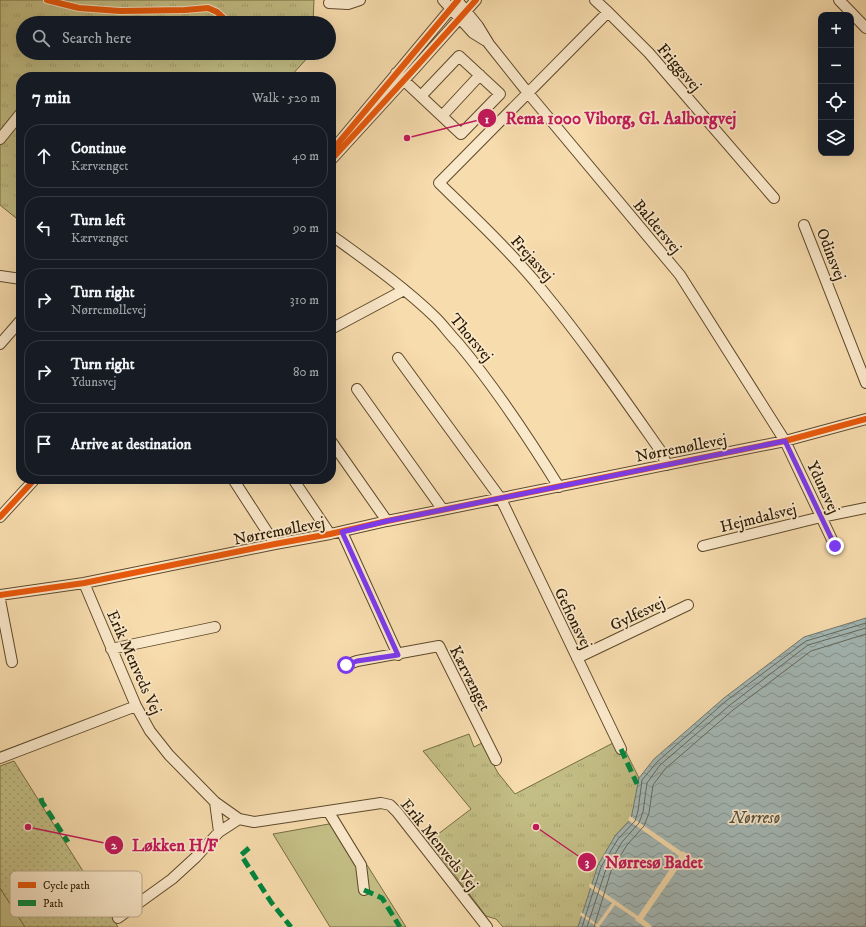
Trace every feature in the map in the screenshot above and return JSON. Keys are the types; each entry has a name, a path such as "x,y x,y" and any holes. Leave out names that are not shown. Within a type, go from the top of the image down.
{"street":[{"path":"329,3 348,4 360,0"},
{"path":"443,0 451,8 463,14"},
{"path":"336,146 458,0 463,14"},
{"path":"336,155 476,0"},
{"name":"Friggsvej","path":"595,0 649,53 774,198"},
{"path":"839,0 866,28"},
{"path":"528,92 608,12"},
{"name":"Baldersvej","path":"463,14 490,44 680,275 785,441"},
{"path":"396,73 461,134 500,94 459,56 421,96"},
{"path":"442,116 480,75"},
{"name":"Frejasvej","path":"528,92 439,183 497,240 542,290 598,363 660,450 666,465"},
{"path":"0,139 16,119"},
{"name":"Odinsvej","path":"804,225 866,383"},
{"name":"Thorsvej","path":"336,239 368,261 404,290 436,319 471,359 503,400 559,487"},
{"path":"0,276 16,278"},
{"path":"336,326 404,290"},
{"path":"0,344 16,326"},
{"path":"398,358 501,499"},
{"path":"357,388 443,510"},
{"name":"Nørremøllevej","path":"0,595 84,582 342,532 387,521 785,441 866,419"},
{"name":"Ydunsvej","path":"785,441 835,546"},
{"path":"336,448 387,521"},
{"path":"0,517 30,484"},
{"name":"Nørremøllevej","path":"236,484 275,544"},
{"name":"Nørremøllevej","path":"296,484 330,534"},
{"name":"Gefionsvej","path":"501,499 621,749"},
{"name":"Hejmdalsvej","path":"703,546 821,517 866,508"},
{"path":"342,532 398,655"},
{"name":"Erik Menveds Vej","path":"84,582 136,706 150,731 169,755 215,802 239,819 254,822 381,803 390,805 487,927"},
{"path":"0,600 12,662"},
{"name":"Gylfesvej","path":"577,658 688,605"},
{"path":"111,649 215,627"},
{"name":"Kærvænget","path":"346,665 357,661 398,655 439,646 496,760"},
{"path":"0,758 136,706"},
{"path":"215,802 219,832"},
{"path":"328,811 361,865 364,890"},
{"path":"142,901 172,879 196,857 219,832 239,819"}],"green space":[{"path":"0,0 314,0 313,16 16,16 16,60 306,60 295,72 16,72 16,218 0,205"},
{"path":"469,734 474,747 482,743 498,773 515,794 613,743 618,754 625,750 639,778 634,810 631,819 615,836 578,927 503,927 496,919 486,916 429,841 471,809 423,751"},
{"path":"14,761 83,871 10,871 10,904 0,888 0,766"},
{"path":"340,822 406,927 330,927 273,834"},
{"path":"0,888 10,904 10,917 19,917 25,927 0,927"},
{"path":"19,917 112,917 118,927 25,927"}],"water":[{"name":"Nørresø","path":"866,618 866,927 578,927 598,865 615,836 631,819 639,778 654,759 724,698 804,637"}],"pier":[{"path":"630,816 697,861 694,866 684,860 643,919 652,926 651,927 645,927 615,905 599,927 597,927 580,915 581,912 597,924 612,903 589,887 590,883 638,916 679,856 628,820"}],"marked path":[{"path":"621,749 637,784"},
{"path":"41,798 42,802 68,842"},
{"path":"249,848 241,855 271,902 291,927"},
{"path":"364,890 382,898 400,927"}],"cycle path":[{"path":"47,0 79,8 120,11 185,10 208,8 221,16"},
{"path":"336,146 458,0"},
{"path":"336,155 476,0"},
{"path":"0,595 84,583 330,534 387,521 785,441 866,419"},
{"path":"0,517 30,484"}],"place":[{"name":"Rema 1000 Viborg, Gl. Aalborgvej","path":"407,138"},
{"name":"Løkken H/F","path":"28,827"},
{"name":"Nørresø Badet","path":"536,827"}],"route":[{"path":"346,665 357,661 398,655 342,532 387,521 785,441 835,546"}]}
